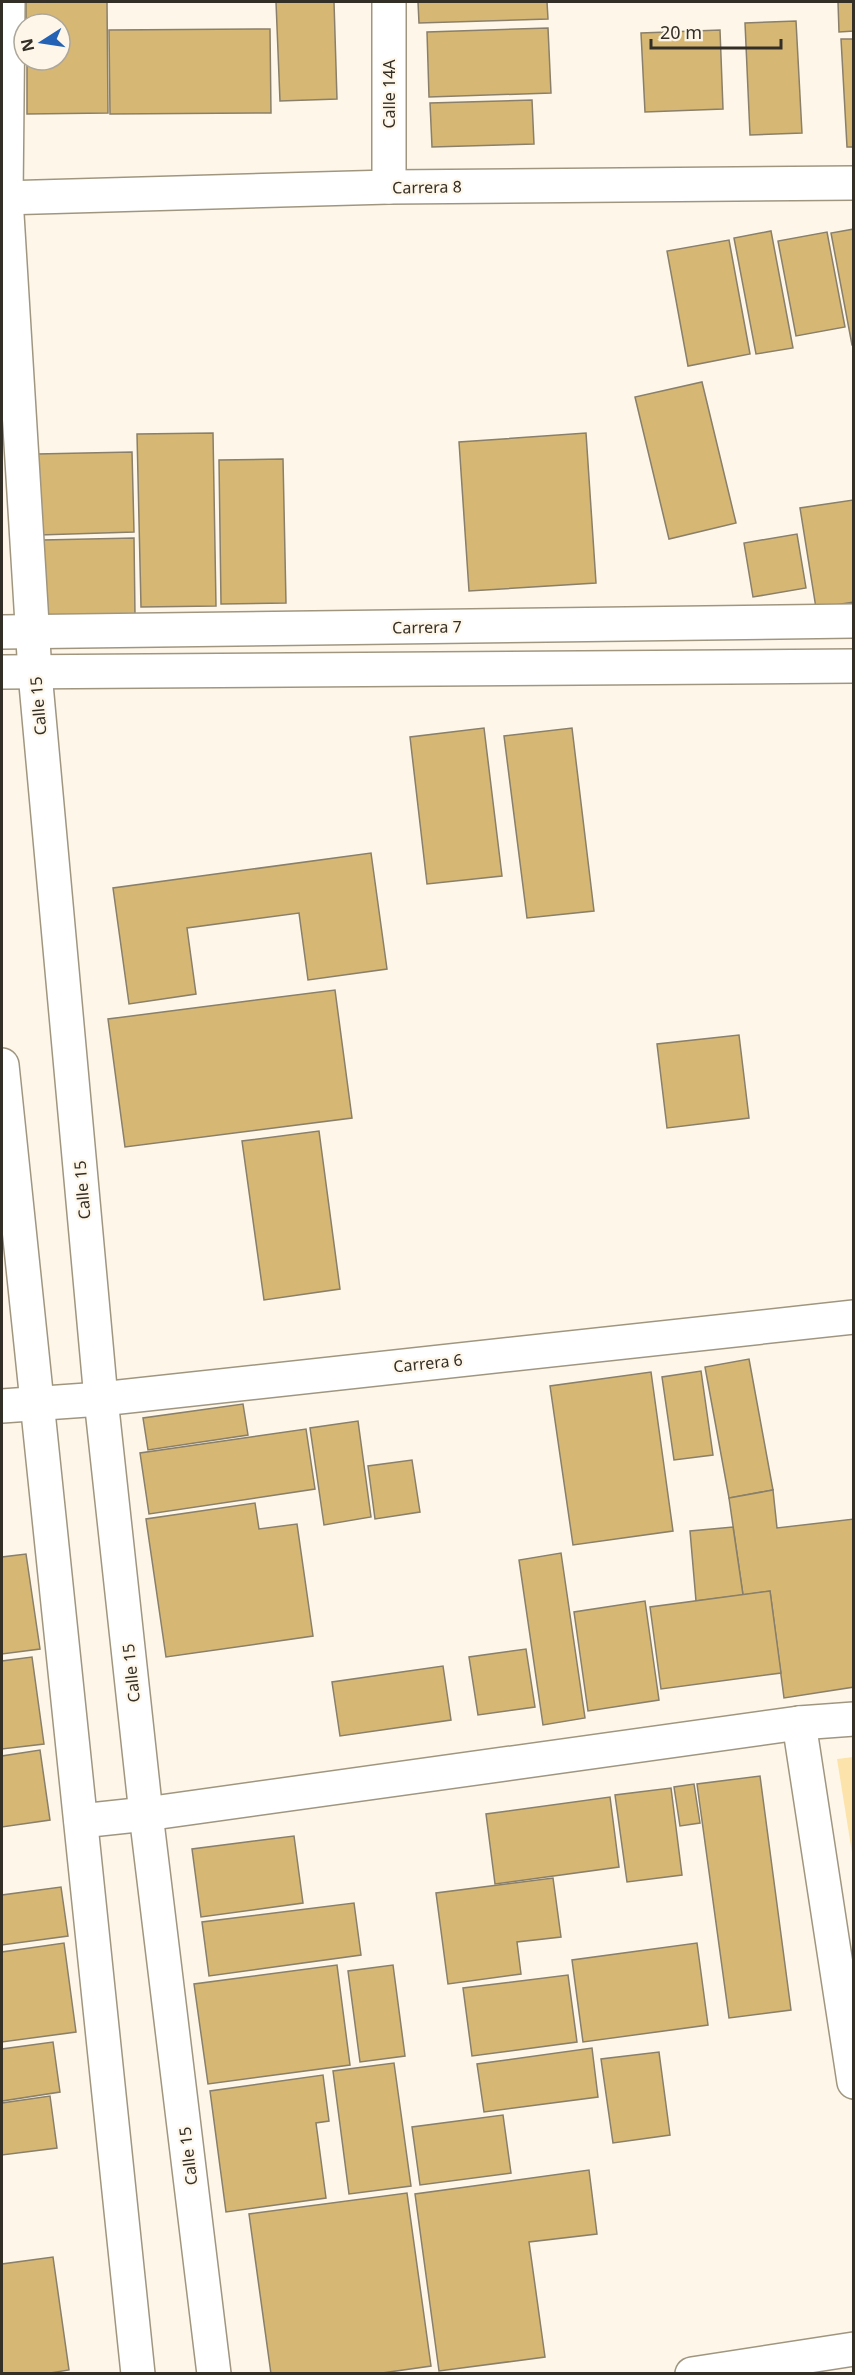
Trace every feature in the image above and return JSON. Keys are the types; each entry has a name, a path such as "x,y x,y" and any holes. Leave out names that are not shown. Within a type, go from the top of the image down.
{"street":[{"name":"Calle 15","path":"8,2 4,198 16,633 35,673 101,1399 146,1814 214,2373"},
{"name":"Calle 14A","path":"389,2 389,188"},
{"name":"Carrera 8","path":"4,198 389,188 854,183"},
{"name":"Carrera 7","path":"16,633 854,621"},
{"path":"2,672 854,666"},
{"path":"2,1065 138,2373"},
{"name":"Carrera 6","path":"2,1406 101,1399 854,1317"},
{"path":"81,1821 146,1814 799,1723 854,1719"},
{"path":"799,1723 854,2082"},
{"path":"692,2373 854,2349"}],"shaded area":[{"path":"854,1757 853,1859 837,1759"}],"building":[{"path":"26,2 107,2 108,113 27,114 27,72 72,72 72,12 26,12"},
{"path":"276,2 334,2 337,99 280,101"},
{"path":"418,2 547,2 548,19 419,23"},
{"path":"838,2 854,2 854,31 839,32"},
{"path":"796,21 802,133 750,135 745,23"},
{"path":"548,28 551,93 429,97 427,32"},
{"path":"270,29 271,113 110,114 109,30"},
{"path":"720,30 723,109 645,112 641,33"},
{"path":"841,39 854,39 854,147 847,147"},
{"path":"532,100 534,144 432,147 430,103"},
{"path":"854,229 854,345 852,345 831,233"},
{"path":"771,231 793,348 756,354 734,238"},
{"path":"827,232 845,327 796,336 778,241"},
{"path":"729,240 750,354 688,366 667,251"},
{"path":"702,382 736,523 669,539 635,397"},
{"path":"213,433 216,606 141,607 137,434"},
{"path":"586,433 596,583 469,591 459,442"},
{"path":"132,452 134,532 39,535 37,454"},
{"path":"283,459 286,603 221,604 219,460"},
{"path":"853,500 854,602 816,608 800,508"},
{"path":"797,534 806,588 753,597 744,543"},
{"path":"134,538 135,615 44,618 43,540"},
{"path":"484,728 502,876 427,884 410,737"},
{"path":"572,728 594,911 527,918 504,736"},
{"path":"371,853 387,969 308,980 299,913 187,928 196,994 129,1004 113,888"},
{"path":"335,990 352,1118 125,1147 108,1019"},
{"path":"739,1035 749,1118 667,1128 657,1044"},
{"path":"319,1131 340,1289 264,1300 242,1141"},
{"path":"749,1359 773,1490 729,1498 705,1367"},
{"path":"701,1371 713,1455 674,1460 662,1377"},
{"path":"651,1372 673,1531 573,1545 550,1386"},
{"path":"243,1404 248,1435 148,1450 143,1418"},
{"path":"358,1421 371,1517 324,1525 310,1428"},
{"path":"306,1429 315,1489 149,1514 140,1453"},
{"path":"412,1460 420,1512 375,1519 368,1466"},
{"path":"773,1490 777,1528 854,1519 854,1687 784,1698 770,1591 743,1595 729,1498"},
{"path":"255,1503 259,1529 297,1524 313,1636 166,1657 146,1519"},
{"path":"733,1527 743,1595 696,1601 690,1531"},
{"path":"561,1553 585,1718 543,1725 519,1560"},
{"path":"26,1554 40,1649 2,1654 2,1557"},
{"path":"770,1591 781,1673 661,1689 650,1607"},
{"path":"645,1601 659,1700 588,1711 574,1612"},
{"path":"526,1649 535,1707 478,1715 469,1657"},
{"path":"32,1657 44,1744 2,1749 2,1661"},
{"path":"443,1666 451,1720 340,1736 332,1682"},
{"path":"40,1750 50,1820 2,1827 2,1756"},
{"path":"760,1776 791,2010 729,2018 697,1784"},
{"path":"694,1784 700,1823 680,1826 674,1787"},
{"path":"671,1788 682,1875 627,1882 615,1795"},
{"path":"610,1797 619,1867 495,1884 486,1814"},
{"path":"294,1836 303,1903 201,1917 192,1849"},
{"path":"553,1878 561,1937 517,1942 521,1974 448,1984 436,1893"},
{"path":"61,1887 68,1936 2,1945 2,1895"},
{"path":"354,1903 361,1955 209,1976 202,1922"},
{"path":"64,1943 76,2032 2,2042 2,1952"},
{"path":"697,1943 708,2025 583,2042 572,1960"},
{"path":"337,1965 350,2065 208,2084 194,1984"},
{"path":"393,1965 405,2056 360,2062 348,1971"},
{"path":"568,1975 577,2042 472,2056 463,1988"},
{"path":"53,2042 60,2092 2,2101 2,2049"},
{"path":"592,2048 598,2097 484,2112 477,2064"},
{"path":"659,2052 670,2135 613,2143 601,2059"},
{"path":"394,2063 411,2186 349,2194 333,2071"},
{"path":"323,2075 329,2121 316,2123 326,2198 226,2212 210,2091"},
{"path":"50,2096 57,2148 2,2155 2,2103"},
{"path":"503,2115 511,2173 420,2185 412,2127"},
{"path":"589,2170 597,2234 529,2242 545,2357 439,2371 415,2194"},
{"path":"407,2193 431,2366 375,2374 271,2374 249,2214"},
{"path":"53,2257 69,2370 44,2374 2,2374 2,2264"}]}
